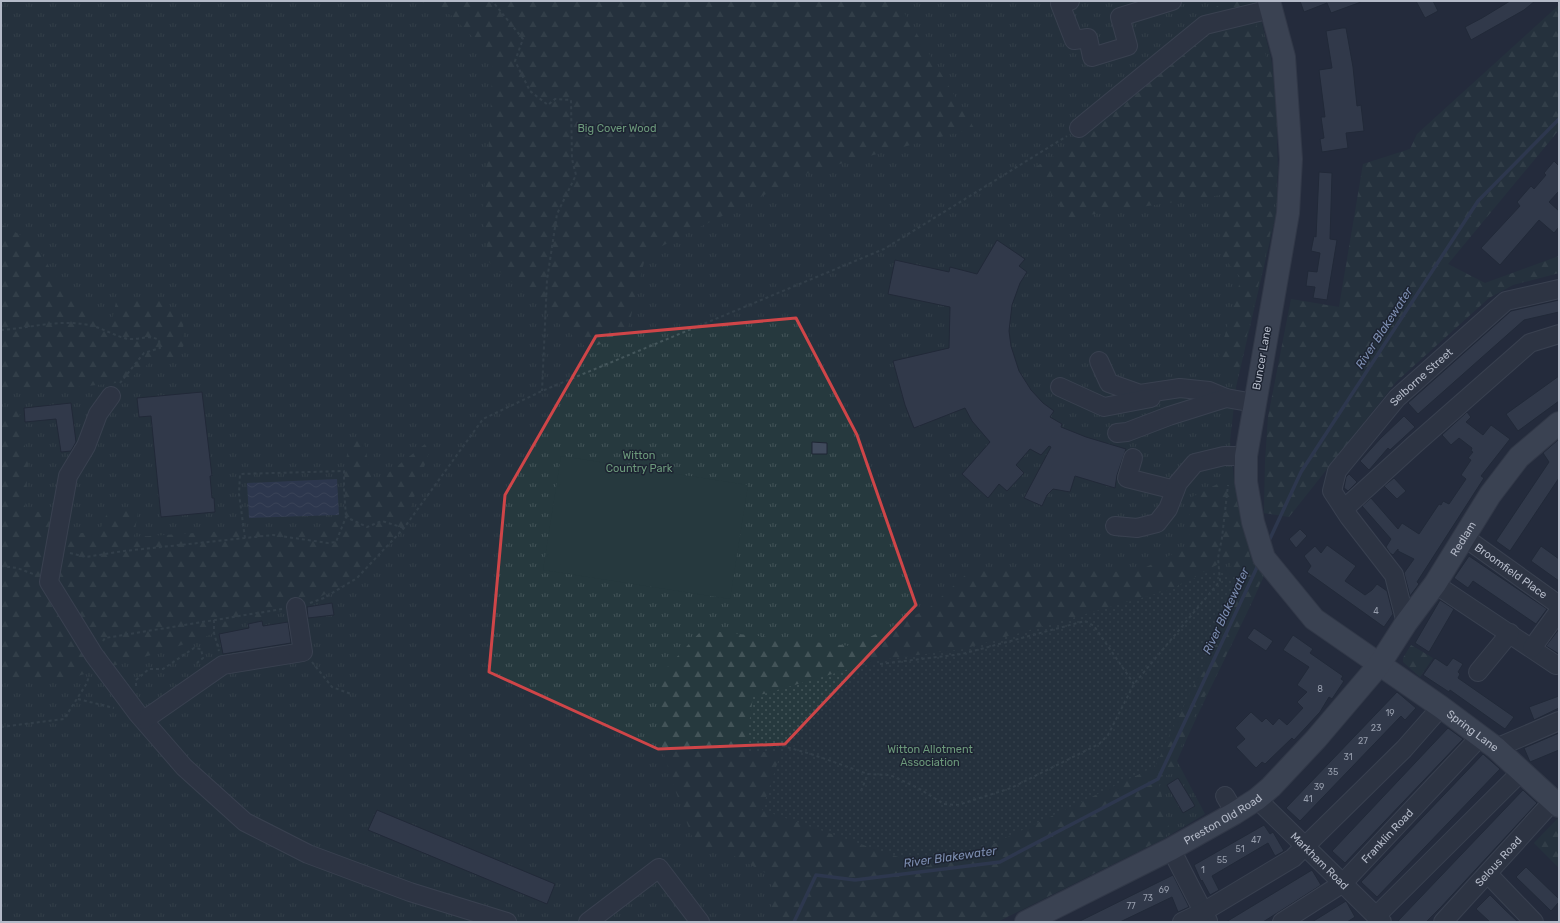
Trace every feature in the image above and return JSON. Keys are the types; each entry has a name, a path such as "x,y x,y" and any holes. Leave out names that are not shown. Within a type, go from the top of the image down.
{"main road":[{"name":"Buncer Lane","path":"1270,5 1284,57 1291,159 1288,213 1254,403 1246,464 1246,482 1253,522 1264,558 1314,619 1379,665"},
{"name":"Redlam","path":"1379,665 1406,622 1435,584 1490,496 1519,458 1559,423"},
{"name":"Spring Lane","path":"1379,665 1441,707 1488,742 1522,770 1556,803"},
{"name":"Preston Old Road","path":"1026,922 1170,849 1230,804 1262,789 1316,739 1379,665"}],"street":[{"path":"1070,1 1060,4 1074,40 1088,38 1092,57 1128,46 1120,17 1172,1"},
{"path":"1079,128 1205,25 1270,5"},
{"name":"Selborne Street","path":"1344,509 1332,491 1337,471 1397,398 1506,301 1559,289"},
{"path":"1406,622 1394,575 1344,509 1530,343 1559,334"},
{"path":"1099,361 1108,383 1140,394 1180,388 1209,391 1220,400"},
{"path":"1060,387 1104,407 1182,393 1220,400 1254,403"},
{"path":"111,396 98,414 86,446 68,476 49,582 94,655 141,717 184,766 246,822 308,854 410,892 507,922"},
{"path":"1116,434 1127,432 1169,416 1220,400"},
{"path":"1115,526 1137,528 1157,523 1168,509 1178,483 1196,463 1224,456 1246,464"},
{"path":"1133,458 1127,478 1175,490"},
{"name":"Broomfield Place","path":"1464,537 1559,604"},
{"path":"1435,584 1556,665"},
{"path":"141,717 223,665 303,652 296,607"},
{"path":"1532,648 1559,611"},
{"path":"1478,672 1510,634"},
{"path":"1182,922 1206,917 1293,858 1404,749 1441,707"},
{"path":"1488,742 1559,721"},
{"name":"Franklin Road","path":"1282,922 1343,884 1488,742"},
{"path":"1378,920 1522,770"},
{"name":"Markham Road","path":"1262,789 1306,846 1378,920"},
{"name":"Selous Road","path":"1450,920 1488,874 1556,803"},
{"path":"1170,849 1206,917"},
{"path":"588,922 659,868 700,922"},
{"path":"1488,874 1534,922"}],"path":[{"path":"490,1 493,2 523,39 515,61 530,91 548,105 555,99 572,100 572,159 576,175 557,214 547,280 542,391"},
{"path":"1,728 64,718 78,699 87,683 94,655 105,638 296,607 324,598 356,578 404,528 483,419 542,391 884,249 1079,128"},
{"path":"1,330 18,329 44,324 68,323 90,325 129,339 154,337 159,340 160,348 144,353 111,396"},
{"path":"752,745 783,746 868,774 890,775 918,788 944,804 958,805 1011,788 1099,744 1108,735 1134,684 1220,581 1218,558 1229,483 1246,464"},
{"path":"54,550 86,557 124,551 245,539 273,536 328,543 336,542 346,517 344,471 240,474 239,494 245,539"},
{"path":"346,517 367,527 382,521 404,528"},
{"path":"1,566 33,573 49,582"},
{"path":"214,620 214,633 223,665"},
{"path":"880,664 962,654 1085,621 1094,626 1134,684"},
{"path":"136,687 136,680 149,669 163,669 194,648 201,649 203,658 193,667"},
{"path":"303,652 332,687 351,694"},
{"path":"78,699 141,717"},
{"path":"861,791 868,774"}],"highlighted area":[{"path":"796,318 857,435 916,605 785,744 658,749 489,672 505,495 596,336"}],"green space":[{"name":"Witton Country Park","path":"1,1 1256,1 1271,58 1277,107 1277,210 1236,387 1230,441 1234,480 1252,559 1264,576 1177,761 1205,814 1165,838 997,922 1,922"},
{"name":"Big Cover Wood","path":"420,1 897,1 974,128 810,172 646,254 626,337 587,348 489,262 482,211 489,141 493,58 451,15"},
{"path":"1220,1 1249,1 1275,86 1278,172 1271,230 1237,378 1217,363 1241,278 1219,252 1221,195 1068,218 1034,168 1084,138 1145,87 1134,69 1220,4"},
{"path":"1559,5 1559,130 1448,264 1485,283 1559,256 1559,273 1513,285 1489,298 1396,382 1289,517 1264,513 1268,417 1291,299 1339,307 1363,164 1410,149 1417,134"},
{"path":"1,224 36,244 52,272 84,308 111,325 116,302 158,297 183,320 184,344 180,356 151,362 125,382 59,389 1,389"},
{"path":"1,410 19,411 28,464 25,513 70,509 63,534 99,532 109,509 138,511 134,537 255,529 317,531 346,516 344,471 350,439 363,437 373,485 434,437 404,528 357,578 304,605 248,621 165,651 60,681 1,679"},
{"path":"561,456 748,485 730,599 543,570"},
{"path":"1231,477 1251,561 1263,577 1220,668 1191,722 1174,763 1178,772 1160,777 1155,767 1205,662 1235,592 1230,558 1169,590 964,649 880,660 781,752 995,843 1154,767 1169,828 1165,838 997,922 771,922 771,876 718,847 696,848 672,781 658,733 660,675 702,630 851,646 928,609 972,569 1136,572 1189,546 1190,498"},
{"name":"Witton Allotment Association","path":"1213,570 1244,580 1154,767 995,843 951,856 907,860 762,810 781,752 745,752 753,697 880,660 964,649 1169,590"},
{"path":"1411,645 1433,658 1420,677 1403,662 1403,658"},
{"path":"1559,817 1559,868 1534,843"}],"water":[{"path":"337,479 339,515 249,518 247,483"}],"building":[{"path":"1300,1 1361,2 1331,13 1327,3 1304,12"},
{"path":"1416,1 1433,1 1438,11 1425,18"},
{"path":"1510,1 1535,1 1524,10 1471,40 1465,27"},
{"path":"1346,28 1353,67 1357,106 1361,105 1364,131 1346,133 1348,148 1322,152 1320,139 1324,138 1321,117 1325,117 1319,70 1332,68 1326,31"},
{"path":"1554,161 1559,166 1559,191 1549,202 1559,211 1559,227 1554,233 1539,220 1500,265 1481,248 1520,206 1517,202 1531,186 1534,189 1546,175 1544,173"},
{"path":"1319,172 1332,173 1330,239 1337,240 1327,300 1313,298 1315,287 1306,286 1308,271 1317,272 1320,253 1311,251 1314,236 1316,237"},
{"path":"997,240 1025,259 1019,266 1027,272 1020,283 1012,305 1009,331 1011,346 1019,371 1031,390 1043,403 1054,411 1050,417 1062,424 1061,427 1086,437 1126,449 1117,475 1115,488 1075,476 1070,492 1053,489 1047,495 1042,506 1024,498 1051,447 1049,446 1041,455 1030,449 1016,465 1024,473 1007,491 999,484 988,498 962,474 990,442 972,421 965,408 914,428 905,405 893,361 949,348 950,307 888,294 895,260 949,272 950,267 977,274"},
{"path":"1559,300 1559,312 1524,320 1418,414 1408,403 1511,311"},
{"path":"1559,376 1559,401 1518,431 1506,414"},
{"path":"202,392 212,476 210,476 212,498 214,498 215,512 161,517 151,416 139,417 137,398"},
{"path":"71,403 76,442 71,451 61,452 56,419 25,422 24,408"},
{"path":"1467,412 1471,417 1466,422 1483,435 1491,425 1510,439 1481,476 1484,478 1417,582 1419,584 1410,596 1404,573 1414,559 1398,551 1398,549 1393,555 1390,553 1386,547 1391,539 1362,506 1371,498 1398,529 1402,523 1419,534 1439,504 1441,505 1443,501 1449,504 1466,479 1461,475 1471,460 1468,458 1473,452 1471,451 1472,448 1459,438 1451,445 1442,435"},
{"path":"1404,416 1415,427 1390,450 1388,448 1369,470 1360,461"},
{"path":"1559,439 1559,478 1510,551 1496,541 1549,462 1543,453"},
{"path":"812,442 827,443 827,454 812,454"},
{"path":"1349,474 1357,482 1348,491 1344,488 1346,477"},
{"path":"1394,478 1406,491 1397,499 1384,486"},
{"path":"1300,529 1307,536 1296,548 1289,539"},
{"path":"1327,545 1356,566 1345,581 1365,595 1377,584 1387,591 1393,614 1384,627 1307,572 1311,566 1304,556 1315,546 1321,553"},
{"path":"1541,546 1559,559 1559,581 1531,561"},
{"path":"1469,556 1547,609 1536,624 1473,581 1468,588 1454,578"},
{"path":"1440,600 1454,609 1429,652 1415,643"},
{"path":"332,603 334,615 308,618 307,607"},
{"path":"262,621 263,626 288,622 291,643 223,654 219,634 249,628 248,624"},
{"path":"1254,628 1273,641 1266,651 1247,638"},
{"path":"1559,629 1559,654 1546,646"},
{"path":"1293,635 1313,649 1310,653 1343,676 1341,679 1344,681 1332,699 1329,697 1320,712 1294,740 1292,738 1265,764 1262,762 1256,768 1236,747 1245,739 1235,728 1251,712 1262,722 1266,718 1273,725 1279,718 1287,725 1303,708 1297,702 1307,692 1297,685 1309,667 1283,650"},
{"path":"1435,658 1447,666 1453,658 1463,664 1458,672 1460,674 1458,678 1514,717 1505,729 1450,690 1449,692 1423,675"},
{"path":"1397,692 1416,708 1405,720 1401,716 1300,821 1286,808"},
{"path":"1559,696 1559,708 1534,720 1529,707"},
{"path":"1448,728 1463,739 1345,863 1332,851"},
{"path":"1559,733 1559,750 1530,762 1524,748"},
{"path":"1483,754 1500,769 1377,897 1361,882"},
{"path":"1178,778 1195,806 1183,813 1167,785"},
{"path":"1523,790 1537,803 1441,907 1426,922 1397,922"},
{"path":"377,810 555,884 547,904 368,830"},
{"path":"1264,825 1270,834 1273,832 1284,851 1275,856 1268,843 1212,876 1219,890 1210,895 1202,880 1201,881 1194,865"},
{"path":"1526,867 1559,899 1559,902 1551,911 1516,877"},
{"path":"1312,870 1321,885 1263,922 1226,922"},
{"path":"1173,875 1189,907 1178,912 1172,897 1120,922 1078,922"},
{"path":"1490,895 1518,922 1490,922 1476,909"},
{"path":"1346,901 1355,917 1347,922 1312,922"}],"waterway":[{"name":"River Blakewater","path":"1268,543 1301,472 1478,201 1559,119"},
{"name":"River Blakewater","path":"794,922 816,875 855,880 1000,862 1158,779 1259,563"}]}
